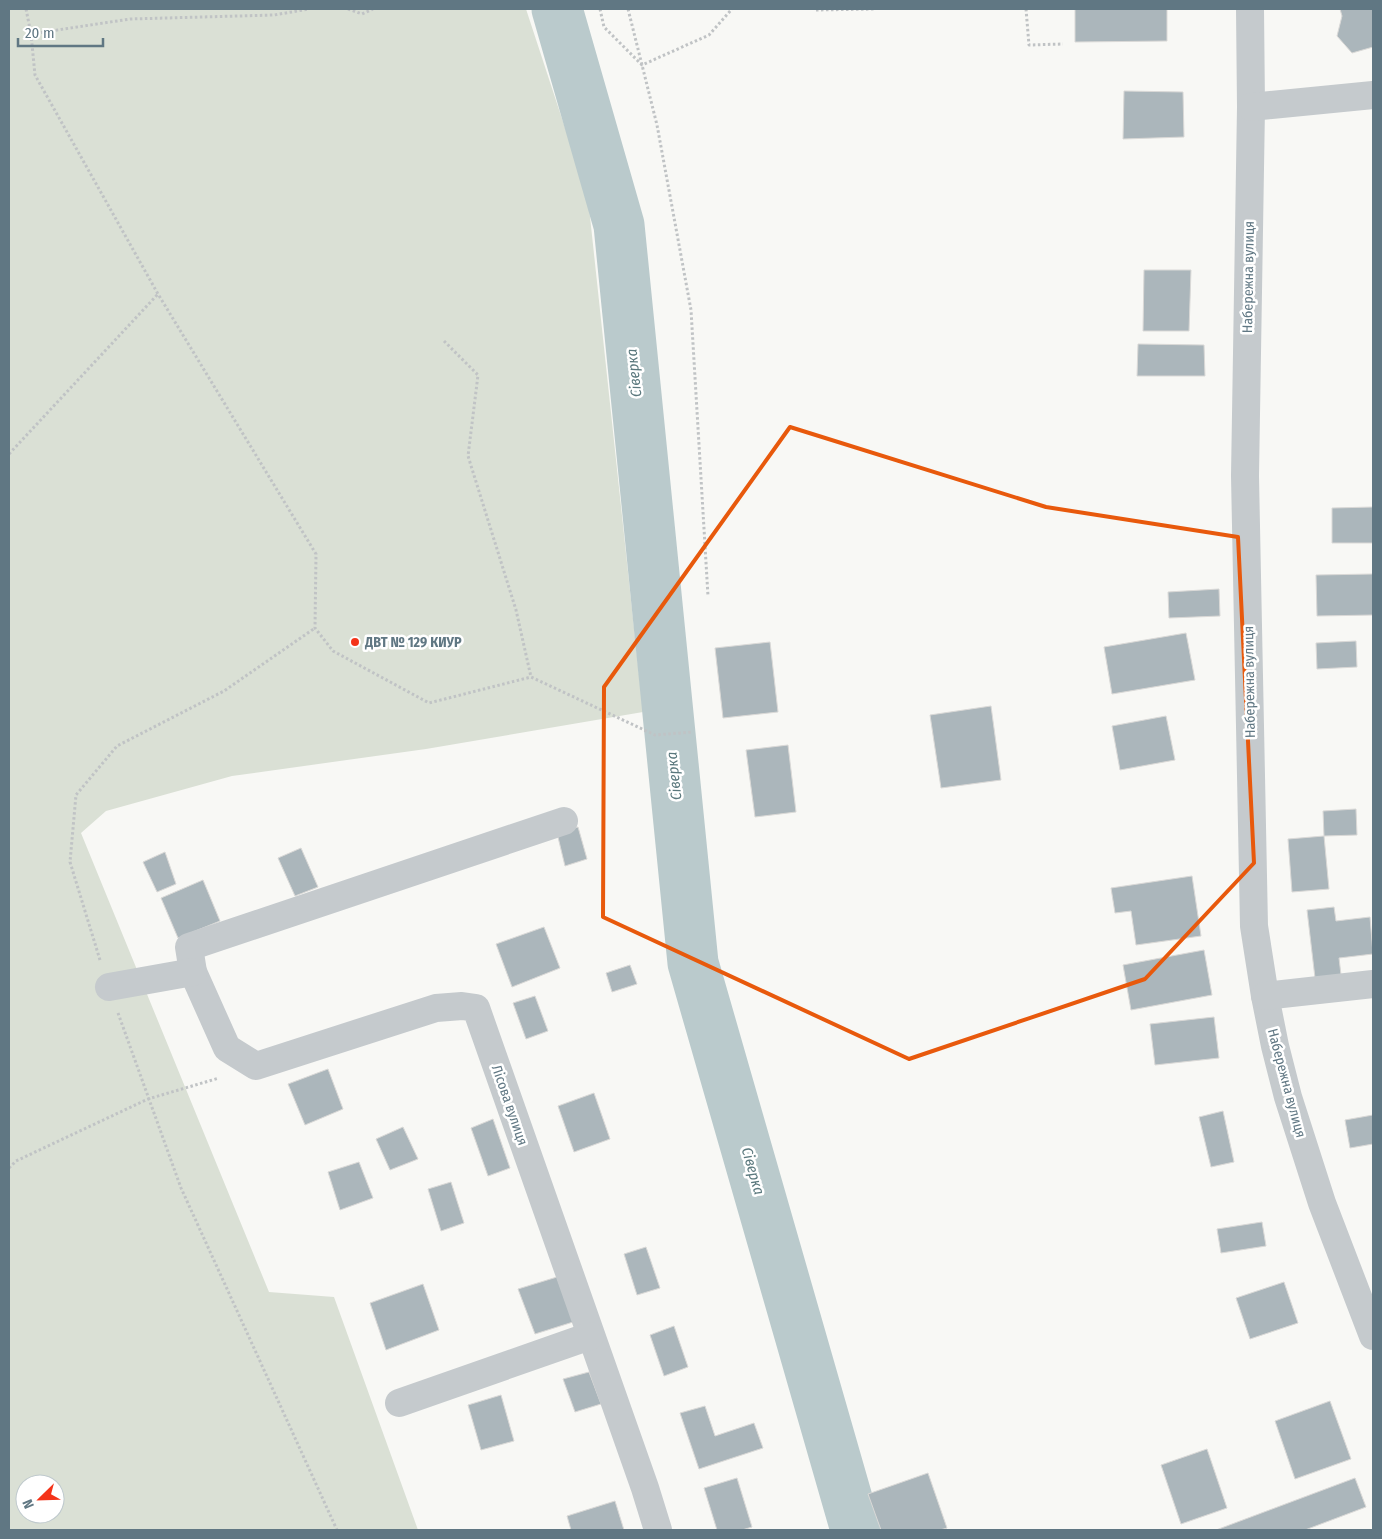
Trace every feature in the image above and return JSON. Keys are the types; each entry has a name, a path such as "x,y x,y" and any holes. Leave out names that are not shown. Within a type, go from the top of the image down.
{"street":[{"name":"Набережна вулиця","path":"1250,9 1251,107 1245,476 1254,926 1265,996 1288,1097 1322,1203 1373,1336"},
{"path":"1251,107 1373,95"},
{"path":"256,1066 227,1048 193,972 189,947 564,821"},
{"path":"109,987 193,972"},
{"path":"1265,996 1373,984"},
{"name":"Лісова вулиця","path":"256,1066 436,1008 462,1006 476,1008 590,1336 642,1479 658,1530"},
{"path":"399,1403 590,1336"}],"path":[{"path":"26,9 31,34 35,75 158,294 316,554 315,628 333,651 429,703 531,677 655,735 693,732"},
{"path":"31,34 130,20 274,16 309,9"},
{"path":"348,9 362,14 373,9"},
{"path":"600,9 604,27 642,65"},
{"path":"628,9 657,124 691,310 708,596"},
{"path":"642,65 709,35 732,9"},
{"path":"816,10 874,9"},
{"path":"1026,9 1029,45 1063,44"},
{"path":"9,454 158,294"},
{"path":"444,341 478,374 468,456 516,610 531,677"},
{"path":"315,628 224,691 117,746 76,794 70,862 109,987 181,1188 337,1530"},
{"path":"9,1168 16,1161 148,1099 256,1066"}],"highlighted area":[{"path":"790,427 1046,507 1238,537 1254,863 1145,979 909,1059 603,917 604,687"}],"shaded area":[{"path":"9,9 526,9 588,198 643,712 426,749 232,776 106,811 81,833 269,1292 334,1297 418,1530 9,1530"}],"building":[{"path":"1075,9 1167,9 1167,41 1075,42"},
{"path":"1340,9 1373,9 1373,47 1352,53 1337,36 1342,16"},
{"path":"1124,91 1183,92 1184,137 1123,139"},
{"path":"1144,270 1191,270 1189,331 1143,331"},
{"path":"1138,344 1204,345 1205,376 1137,376"},
{"path":"1373,507 1373,543 1332,543 1332,508"},
{"path":"1373,574 1373,615 1317,616 1316,575"},
{"path":"1219,589 1220,616 1169,618 1168,592"},
{"path":"1186,633 1195,680 1112,694 1104,647"},
{"path":"1356,641 1357,667 1317,669 1316,643"},
{"path":"770,642 778,712 723,718 715,648"},
{"path":"991,706 1001,780 941,788 930,715"},
{"path":"1166,716 1175,760 1120,770 1112,726"},
{"path":"788,745 796,812 755,817 746,750"},
{"path":"1356,809 1357,835 1324,836 1323,811"},
{"path":"578,827 587,859 565,866 557,833"},
{"path":"1324,836 1329,889 1292,892 1288,839"},
{"path":"301,848 318,887 295,896 278,858"},
{"path":"165,852 176,884 157,892 143,862"},
{"path":"1192,876 1201,936 1136,945 1131,911 1115,913 1111,888"},
{"path":"203,880 220,921 178,938 161,898"},
{"path":"1334,907 1336,921 1370,917 1373,954 1339,958 1341,975 1315,978 1307,910"},
{"path":"544,927 560,968 512,987 496,944"},
{"path":"1204,950 1212,995 1131,1010 1123,965"},
{"path":"630,965 637,984 612,992 606,973"},
{"path":"535,996 548,1031 526,1039 513,1003"},
{"path":"1214,1017 1219,1058 1155,1065 1150,1024"},
{"path":"328,1069 343,1109 305,1125 288,1084"},
{"path":"594,1093 610,1139 574,1152 558,1106"},
{"path":"1223,1111 1234,1162 1211,1167 1199,1117"},
{"path":"1373,1115 1373,1144 1350,1148 1345,1120"},
{"path":"493,1119 510,1168 488,1176 471,1128"},
{"path":"403,1127 418,1159 390,1170 376,1139"},
{"path":"359,1162 373,1198 340,1210 328,1172"},
{"path":"451,1182 464,1223 441,1231 428,1189"},
{"path":"1262,1222 1266,1246 1221,1253 1217,1229"},
{"path":"646,1247 660,1288 637,1295 624,1254"},
{"path":"557,1277 573,1322 535,1334 518,1289"},
{"path":"1284,1282 1298,1323 1250,1339 1236,1298"},
{"path":"423,1284 439,1330 386,1350 370,1303"},
{"path":"674,1326 688,1367 664,1376 650,1335"},
{"path":"589,1372 601,1404 575,1412 563,1379"},
{"path":"501,1395 514,1441 481,1450 468,1405"},
{"path":"1330,1401 1351,1459 1295,1479 1275,1421"},
{"path":"705,1406 715,1436 754,1423 763,1448 699,1469 680,1413"},
{"path":"1207,1449 1227,1508 1181,1524 1161,1465"},
{"path":"928,1473 947,1528 940,1530 881,1530 868,1494"},
{"path":"737,1478 752,1527 742,1530 717,1530 704,1488"},
{"path":"1355,1478 1366,1507 1305,1530 1216,1530"},
{"path":"615,1501 624,1530 571,1530 567,1516"}],"waterway":[{"name":"Сіверка","path":"557,9 619,225 693,963 856,1530"}],"place":[{"name":"ДВТ № 129 КИУР","path":"355,642"}]}
